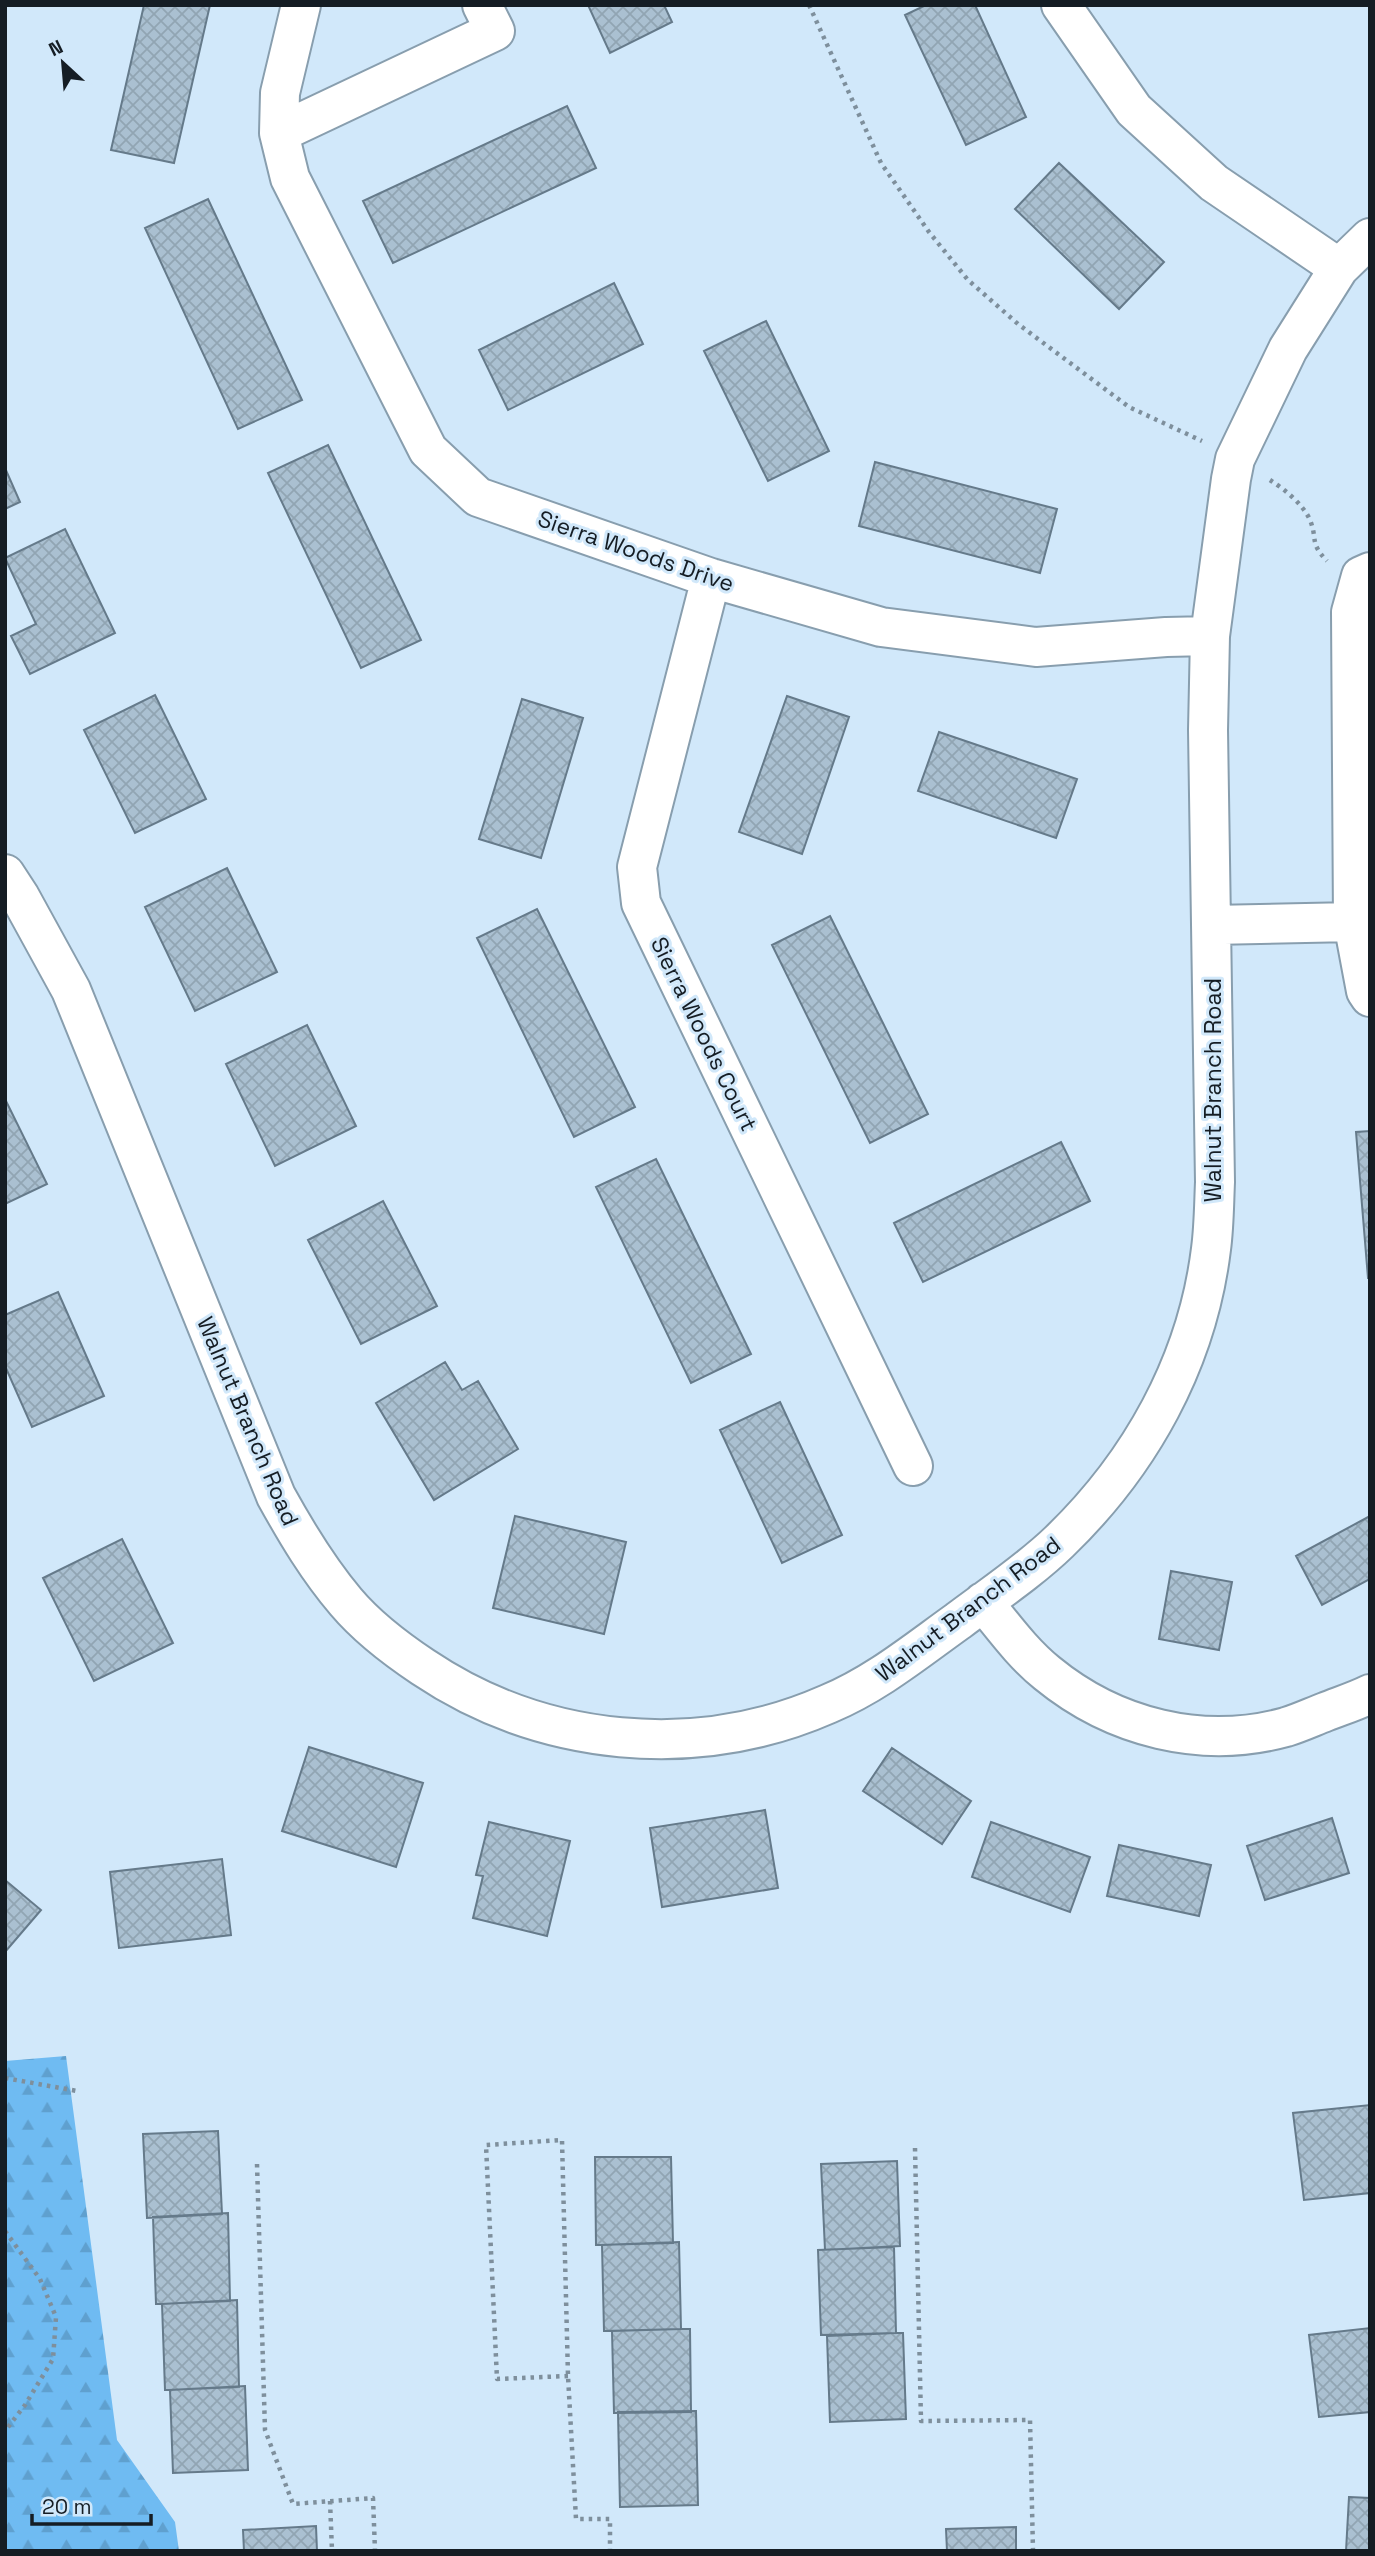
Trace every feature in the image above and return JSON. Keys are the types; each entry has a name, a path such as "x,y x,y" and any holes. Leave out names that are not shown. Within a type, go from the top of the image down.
{"street":[{"name":"Sierra Woods Drive","path":"302,5 280,93 279,133 290,178 428,450 478,497 711,578 881,627 1036,647 1210,636"},
{"path":"279,133 495,31 482,5"},
{"path":"1061,5 1134,110 1213,183 1339,268"},
{"name":"Walnut Branch Road","path":"5,874 71,990 276,1496 308,1554 348,1605 397,1650 453,1687 516,1716 579,1733 640,1740 700,1738 767,1726 828,1704 884,1675 1056,1545 1103,1497 1145,1439 1175,1381 1198,1316 1211,1249 1215,1182 1208,730 1210,636 1235,459 1287,349 1339,268 1370,238"},
{"path":"1365,574 1351,611 1353,922 1366,991 1370,997"},
{"name":"Sierra Woods Court","path":"711,578 637,867 640,903 913,1465"},
{"path":"1212,925 1353,922"},
{"path":"983,1602 1046,1672 1087,1702 1138,1725 1188,1735 1237,1736 1286,1727 1370,1693"}],"path":[{"path":"809,5 881,163 929,232 968,280 1018,324 1129,407 1196,438 1284,489 1309,519 1316,549 1333,568 1365,574"},
{"path":"5,2078 77,2091"},
{"path":"568,2376 497,2379 486,2145 562,2140 568,2376 576,2519 610,2519 610,2551"},
{"path":"915,2148 921,2421 1030,2420 1033,2551"},
{"path":"257,2164 265,2430 293,2504 373,2498 375,2551"},
{"path":"5,2231 40,2279 56,2316 53,2359 25,2405 5,2431"},
{"path":"330,2501 332,2551"}],"green space":[{"path":"66,2056 117,2440 175,2522 179,2551 5,2551 5,2061"}],"building":[{"path":"144,5 210,5 174,163 111,150"},
{"path":"588,5 664,5 672,22 610,53"},
{"path":"926,5 975,5 1026,117 966,145 905,15"},
{"path":"567,106 596,168 393,263 363,201"},
{"path":"1059,163 1164,262 1119,309 1015,209"},
{"path":"208,199 302,400 238,429 145,228"},
{"path":"614,283 643,344 508,410 479,350"},
{"path":"766,321 829,451 768,481 704,351"},
{"path":"328,445 421,640 361,668 268,473"},
{"path":"875,462 1057,509 1040,573 859,526"},
{"path":"5,468 20,502 5,509"},
{"path":"65,529 115,633 30,674 11,636 36,624 5,558"},
{"path":"155,695 206,799 135,833 84,730"},
{"path":"787,696 849,717 802,854 739,832"},
{"path":"522,699 583,718 541,858 479,839"},
{"path":"939,732 1077,779 1056,838 918,791"},
{"path":"227,868 277,972 195,1011 145,907"},
{"path":"537,909 635,1107 574,1137 477,938"},
{"path":"830,916 928,1114 870,1143 772,945"},
{"path":"307,1025 356,1126 275,1166 226,1064"},
{"path":"5,1099 47,1184 5,1204"},
{"path":"1370,1131 1370,1278 1368,1278 1356,1132"},
{"path":"1061,1142 1090,1201 923,1282 894,1223"},
{"path":"656,1159 751,1354 691,1383 596,1187"},
{"path":"383,1201 437,1306 361,1344 308,1240"},
{"path":"58,1292 104,1396 32,1427 5,1366 5,1315"},
{"path":"445,1362 462,1390 478,1381 518,1449 434,1500 376,1403"},
{"path":"780,1402 842,1535 782,1563 720,1430"},
{"path":"515,1516 626,1542 604,1634 493,1608"},
{"path":"1370,1516 1370,1579 1322,1605 1296,1556"},
{"path":"122,1539 173,1643 94,1681 43,1578"},
{"path":"1171,1571 1232,1582 1219,1650 1159,1639"},
{"path":"309,1747 423,1783 396,1867 282,1831"},
{"path":"892,1748 971,1801 942,1844 863,1791"},
{"path":"765,1810 778,1888 662,1907 650,1828"},
{"path":"1332,1818 1349,1873 1265,1900 1247,1846"},
{"path":"489,1822 570,1841 547,1936 473,1918 483,1876 476,1875"},
{"path":"991,1822 1090,1857 1070,1912 972,1877"},
{"path":"1119,1845 1211,1865 1199,1916 1107,1896"},
{"path":"222,1859 231,1935 119,1948 110,1872"},
{"path":"5,1880 41,1910 5,1952"},
{"path":"1370,2105 1370,2193 1304,2200 1293,2113"},
{"path":"218,2131 222,2214 147,2218 143,2134"},
{"path":"595,2157 671,2157 673,2243 596,2245"},
{"path":"897,2161 900,2246 825,2250 821,2164"},
{"path":"228,2213 230,2301 156,2304 153,2217"},
{"path":"679,2242 681,2329 604,2331 602,2245"},
{"path":"894,2247 896,2333 821,2335 818,2250"},
{"path":"237,2300 239,2387 165,2390 162,2304"},
{"path":"1370,2328 1370,2412 1319,2417 1309,2335"},
{"path":"690,2329 691,2412 614,2413 612,2331"},
{"path":"903,2333 906,2419 830,2422 827,2336"},
{"path":"245,2386 248,2470 173,2473 170,2390"},
{"path":"696,2411 698,2505 620,2507 618,2412"},
{"path":"1349,2497 1370,2498 1370,2551 1346,2551"},
{"path":"316,2526 317,2551 244,2551 243,2530"},
{"path":"1016,2527 1016,2551 947,2551 946,2529"}]}
